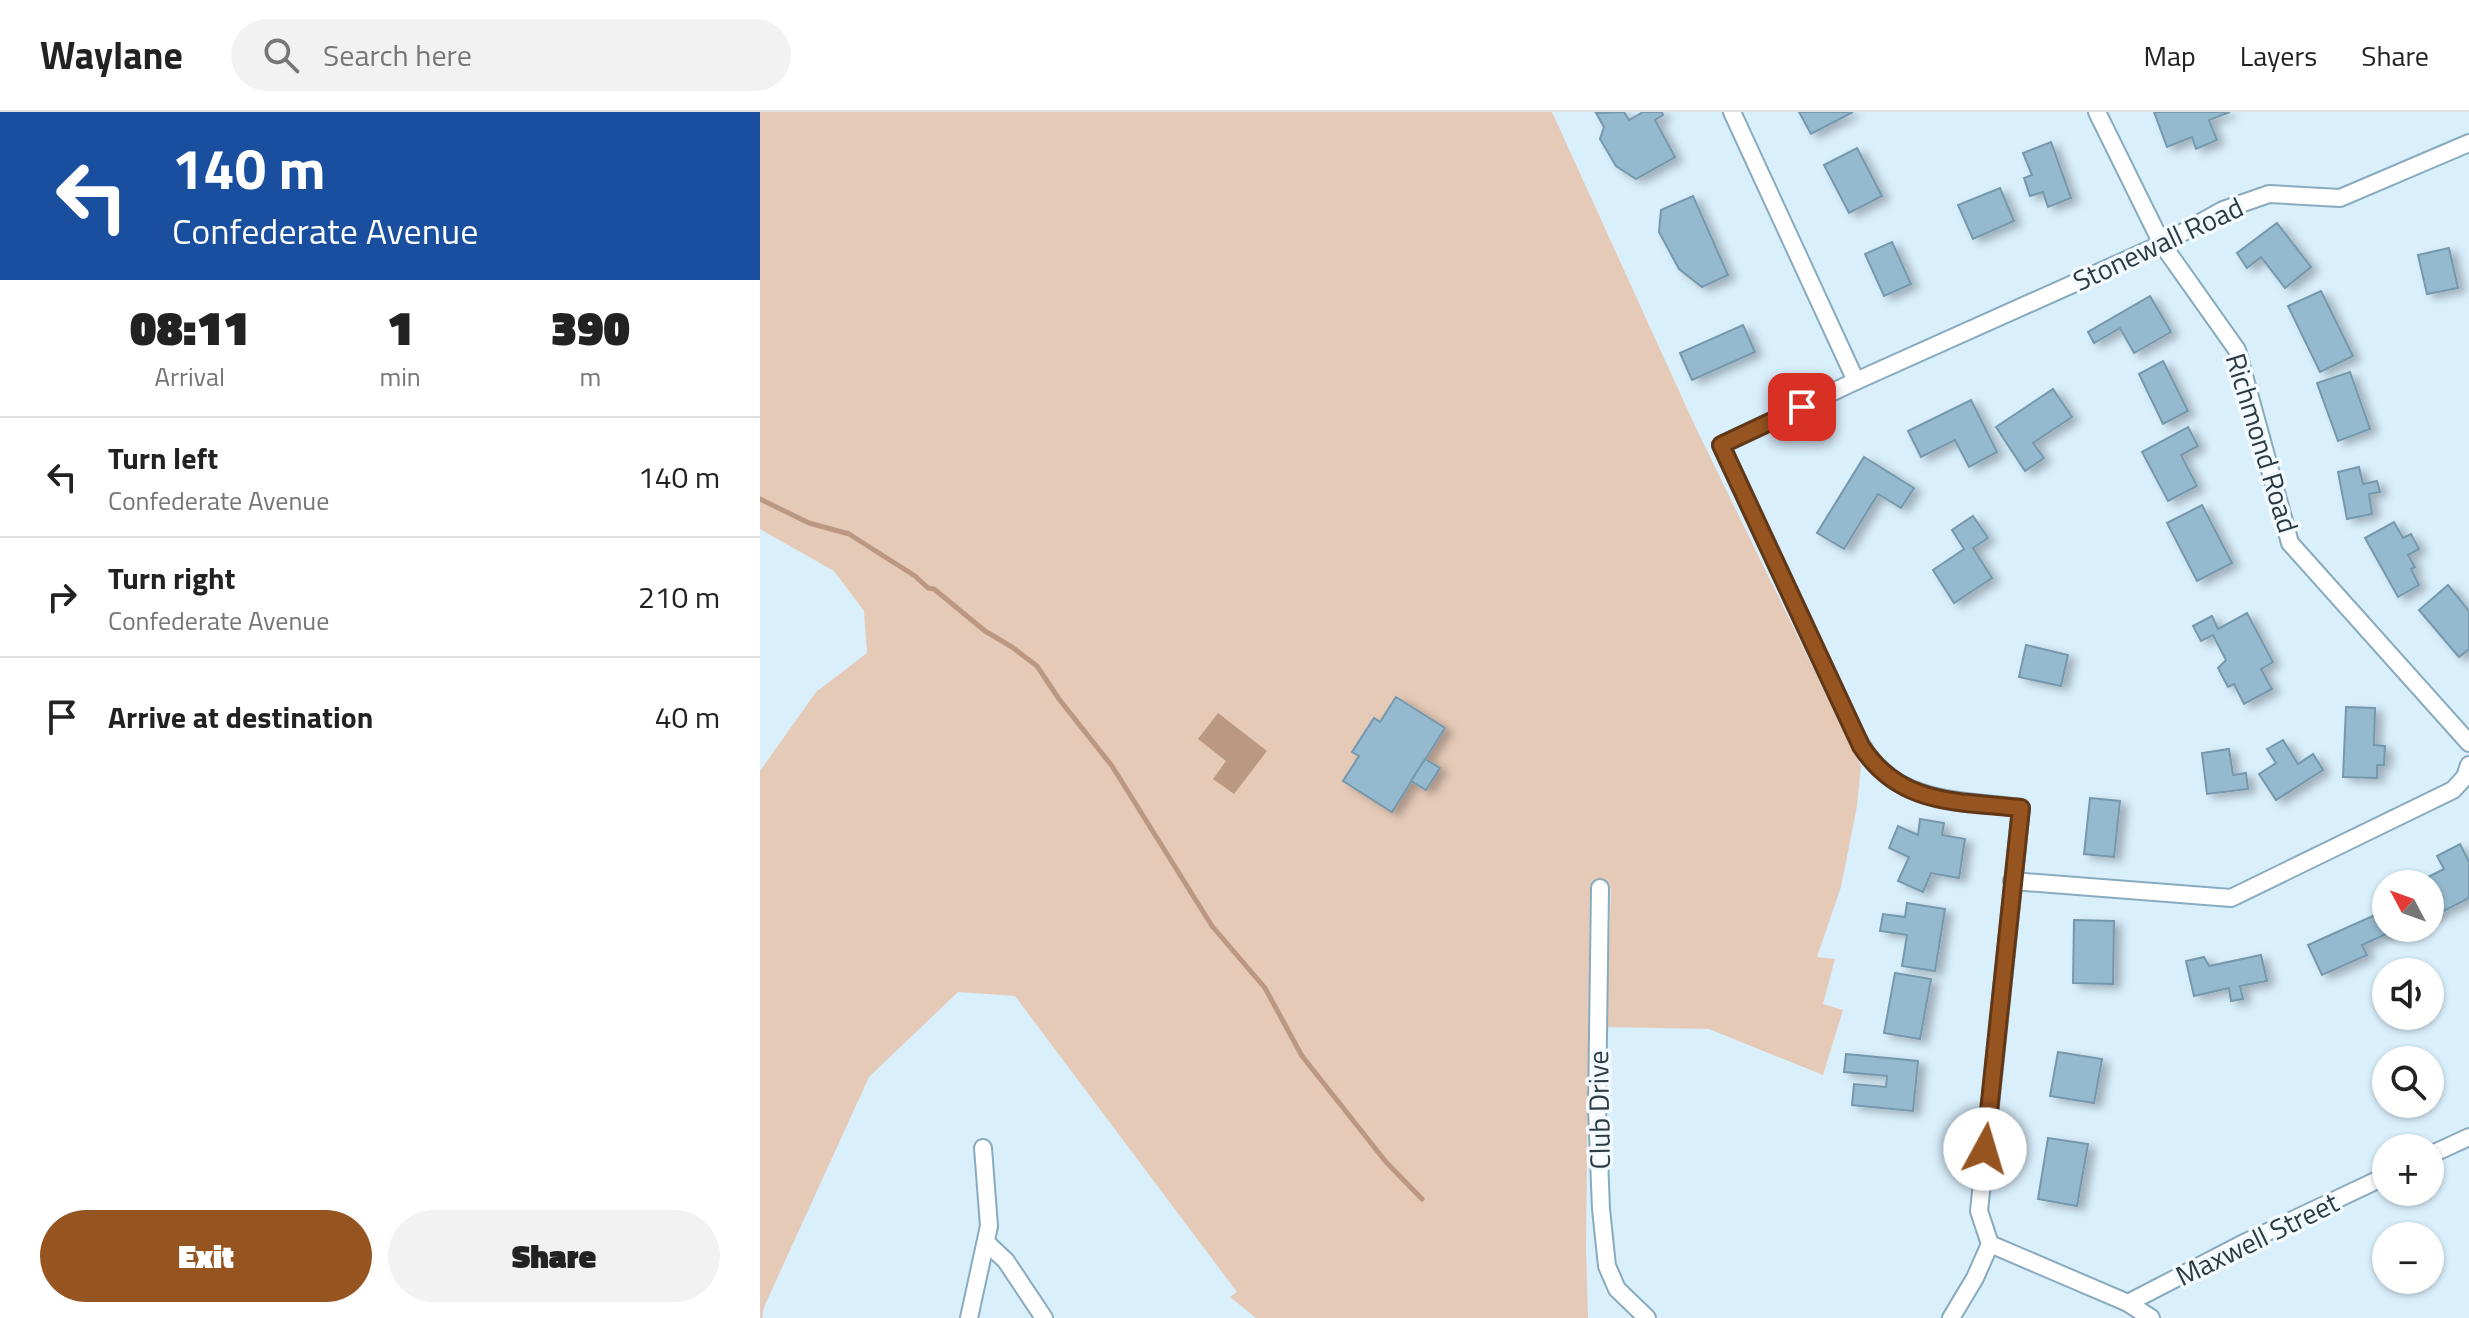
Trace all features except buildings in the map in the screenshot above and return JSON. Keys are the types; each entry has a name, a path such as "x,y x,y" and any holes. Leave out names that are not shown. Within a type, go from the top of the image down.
{"street":[{"path":"1732,112 1856,381"},
{"name":"Richmond Road","path":"2097,112 2162,244 2237,350 2290,543 2469,743"},
{"name":"Stonewall Road","path":"2012,881 2021,808 1923,795 1891,780 1868,756 1721,445 2162,244 2223,210 2269,194 2340,198 2469,143"},
{"path":"1951,1318 1975,1278 1990,1244 1979,1211 2012,881 2231,898 2453,790 2465,777 2469,765"},
{"name":"Club Drive","path":"1600,888 1597,1108 1607,1266 1617,1289 1647,1318"},
{"path":"2444,1149 2469,1137"},
{"path":"969,1318 987,1243 989,1210 983,1148"},
{"name":"Maxwell Street","path":"2128,1303 2244,1243 2372,1183"},
{"path":"987,1243 1006,1261 1044,1318"},
{"path":"1990,1244 2128,1303 2151,1318"}],"shaded area":[{"path":"760,112 1552,112 1695,426 1861,766 1857,806 1841,887 1817,957 1835,959 1823,1004 1843,1010 1823,1075 1709,1029 1606,1027 1611,888 1590,886 1588,1318 1256,1318 1230,1297 1237,1292 1015,996 958,992 869,1077 760,1318 760,771 816,692 867,653 864,611 834,571 760,529"},
{"path":"1218,713 1267,751 1234,794 1213,779 1226,761 1198,739"}],"waterway":[{"path":"760,499 809,523 849,534 915,576 928,588 934,589 985,631 1037,666 1112,766 1212,926 1265,988 1302,1056 1386,1162 1422,1199"}],"route":[{"path":"1802,407 1721,445 1861,746 1883,773 1910,790 1934,798 2021,808 1985,1149"}]}
